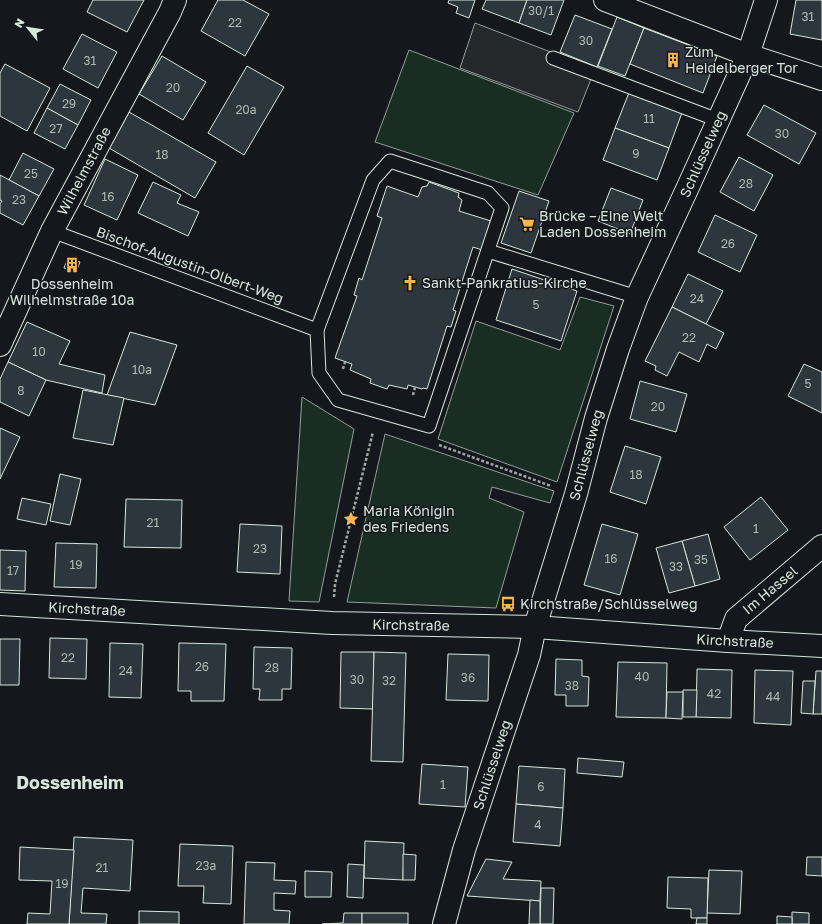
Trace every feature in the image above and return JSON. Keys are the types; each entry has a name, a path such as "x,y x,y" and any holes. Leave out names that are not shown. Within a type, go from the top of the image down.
{"street":[{"name":"Wilhelmstraße","path":"0,345 52,231 175,0"},
{"path":"605,0 748,55 822,79"},
{"name":"Schlüsselweg","path":"444,924 464,850 529,656 535,627 576,494 596,418 618,349 637,297 748,55 766,0"},
{"name":"Im Hassel","path":"728,641 736,618 822,546"},
{"name":"Kirchstraße","path":"0,604 332,623 535,627 728,641 822,646"}],"lane":[{"path":"553,58 718,120"},
{"path":"390,161 488,193 502,208 488,251 428,426 338,400 319,373 317,330 373,180 390,161"},
{"name":"Bischof-Augustin-Olbert-Weg","path":"52,231 317,330"},
{"path":"488,251 637,297"}],"path":[{"path":"342,371 345,362"},
{"path":"413,395 415,387"},
{"path":"428,426 436,444 576,494"},
{"path":"335,584 373,430"}],"green space":[{"path":"409,50 574,113 538,195 375,142"},
{"path":"580,297 614,306 557,482 438,439 476,321 560,350"},
{"path":"302,397 354,429 319,602 289,601"},
{"path":"385,434 554,491 550,503 492,487 489,498 524,512 496,608 347,602"}],"shaded area":[{"path":"475,23 595,69 578,112 460,68"}],"building":[{"path":"93,0 144,0 127,32 87,12"},
{"path":"218,0 243,0 269,14 245,56 201,31"},
{"path":"449,0 475,0 469,18 456,13 458,7 448,3"},
{"path":"486,0 527,0 519,23 482,9"},
{"path":"527,0 564,0 551,35 519,23"},
{"path":"796,0 822,0 822,40 790,34"},
{"path":"575,15 612,29 597,67 560,52"},
{"path":"617,17 644,28 625,76 598,66"},
{"name":"Zum Heidelberger Tor","path":"644,28 717,56 703,93 630,64"},
{"path":"82,34 117,52 98,88 63,69"},
{"path":"162,56 206,82 183,120 139,94"},
{"path":"5,64 50,88 27,131 0,116 0,73"},
{"path":"247,66 284,87 244,155 208,133"},
{"path":"60,84 91,100 78,125 47,108"},
{"path":"630,90 683,110 669,148 615,128"},
{"path":"764,105 816,133 799,164 747,135"},
{"path":"47,108 78,125 65,149 34,133"},
{"path":"129,112 216,162 195,198 109,148"},
{"path":"615,128 669,148 657,180 603,160"},
{"path":"23,153 54,169 39,196 9,180"},
{"path":"739,157 773,175 754,211 720,192"},
{"path":"105,159 138,175 117,220 84,205"},
{"path":"0,175 39,196 23,225 0,213 0,204 2,201 0,200"},
{"path":"153,182 181,195 177,203 199,212 188,236 138,213"},
{"name":"Sankt-Pankratius-Kirche","path":"429,182 459,193 458,197 462,200 459,211 491,221 482,250 473,247 453,310 456,311 451,327 447,326 427,389 408,385 407,389 389,385 387,389 370,383 371,379 350,370 352,364 335,358 357,296 354,295 359,278 362,280 382,218 377,216 387,186 418,197 422,187 427,186"},
{"path":"611,188 643,200 630,234 598,221"},
{"path":"519,191 549,201 531,253 501,243"},
{"path":"715,215 757,235 740,272 698,252"},
{"name":"Dossenheim Wilhelmstraße 10a","path":"68,258 80,262 76,272 64,268"},
{"path":"512,269 577,291 561,341 496,320"},
{"path":"688,274 723,291 706,324 672,307"},
{"path":"672,307 724,333 716,349 707,344 699,362 679,352 667,376 655,370 656,366 645,361"},
{"path":"27,322 70,341 59,364 105,375 102,393 46,380 8,362"},
{"path":"130,332 177,345 155,405 107,395"},
{"path":"8,362 46,380 29,416 0,402 0,379"},
{"path":"804,364 822,372 822,413 788,396"},
{"path":"640,381 687,394 676,432 630,419"},
{"path":"83,390 124,398 113,445 73,438"},
{"path":"0,428 20,437 0,479"},
{"path":"625,446 661,457 646,504 610,492"},
{"path":"60,474 81,479 70,525 50,521"},
{"path":"761,497 788,530 750,560 724,527"},
{"path":"22,498 51,504 46,525 17,519"},
{"path":"126,499 182,500 181,548 124,547"},
{"path":"240,524 282,526 280,574 237,572"},
{"path":"602,524 638,534 620,595 584,585"},
{"path":"708,534 720,579 695,586 682,541"},
{"path":"682,541 695,586 669,593 656,548"},
{"path":"56,543 97,544 96,588 54,587"},
{"path":"0,550 26,551 25,591 0,590"},
{"path":"50,638 87,639 86,679 49,678"},
{"path":"0,639 20,639 19,685 0,685"},
{"path":"110,643 143,644 141,698 109,697"},
{"path":"179,643 226,644 224,701 191,701 191,691 178,691"},
{"path":"254,647 292,648 291,689 282,689 282,700 259,700 260,689 253,689"},
{"path":"341,652 374,652 373,709 340,708"},
{"path":"374,652 406,653 403,762 371,761"},
{"path":"448,654 489,655 488,701 446,700"},
{"path":"556,659 582,660 582,676 589,677 588,706 566,706 566,695 555,695"},
{"path":"618,662 667,663 666,718 616,717"},
{"path":"697,669 732,670 731,718 696,717"},
{"path":"755,670 793,671 791,725 754,723"},
{"path":"816,671 822,671 822,714 813,714"},
{"path":"803,681 815,681 813,714 801,713"},
{"path":"683,690 697,690 696,717 683,717"},
{"path":"667,692 683,692 682,719 666,718"},
{"path":"578,758 624,762 622,777 577,773"},
{"path":"422,764 468,767 465,807 419,804"},
{"path":"519,766 565,769 563,808 516,804"},
{"path":"516,804 563,808 560,846 513,842"},
{"path":"74,837 133,840 130,891 83,888 81,913 107,914 106,924 69,924"},
{"path":"365,841 404,843 403,880 364,878"},
{"path":"180,844 233,846 231,904 203,903 204,886 178,886"},
{"path":"20,847 74,850 69,924 27,924 28,913 50,914 52,881 19,880"},
{"path":"403,854 416,855 415,880 403,880"},
{"path":"807,857 822,857 822,876 806,875"},
{"path":"486,859 512,862 503,879 541,881 540,901 467,896"},
{"path":"246,862 275,863 274,880 296,881 295,894 274,893 274,910 290,911 289,924 244,924"},
{"path":"348,864 364,865 363,898 347,897"},
{"path":"709,870 742,871 740,914 707,913"},
{"path":"305,871 332,872 331,897 305,897"},
{"path":"668,877 708,878 707,918 691,918 691,909 667,908"},
{"path":"541,888 554,888 553,924 540,924"},
{"path":"530,900 540,901 540,924 529,924"},
{"path":"139,911 179,912 179,924 139,924"},
{"path":"792,912 809,913 809,924 792,924"},
{"path":"344,913 362,913 362,924 322,924 343,923"},
{"path":"362,913 408,913 408,924 362,924"},
{"path":"777,916 792,917 792,924 777,924"},
{"path":"697,918 707,918 707,924 696,924"}],"place":[{"name":"Zum Heidelberger Tor","path":"673,60"},
{"name":"Brücke – Eine Welt Laden Dossenheim","path":"527,224"},
{"name":"Dossenheim Wilhelmstraße 10a","path":"72,265"},
{"name":"Sankt-Pankratius-Kirche","path":"410,283"},
{"name":"Maria Königin des Friedens","path":"351,519"},
{"name":"Kirchstraße/Schlüsselweg","path":"508,604"}],"district":[{"name":"Dossenheim","path":"70,783"}]}
